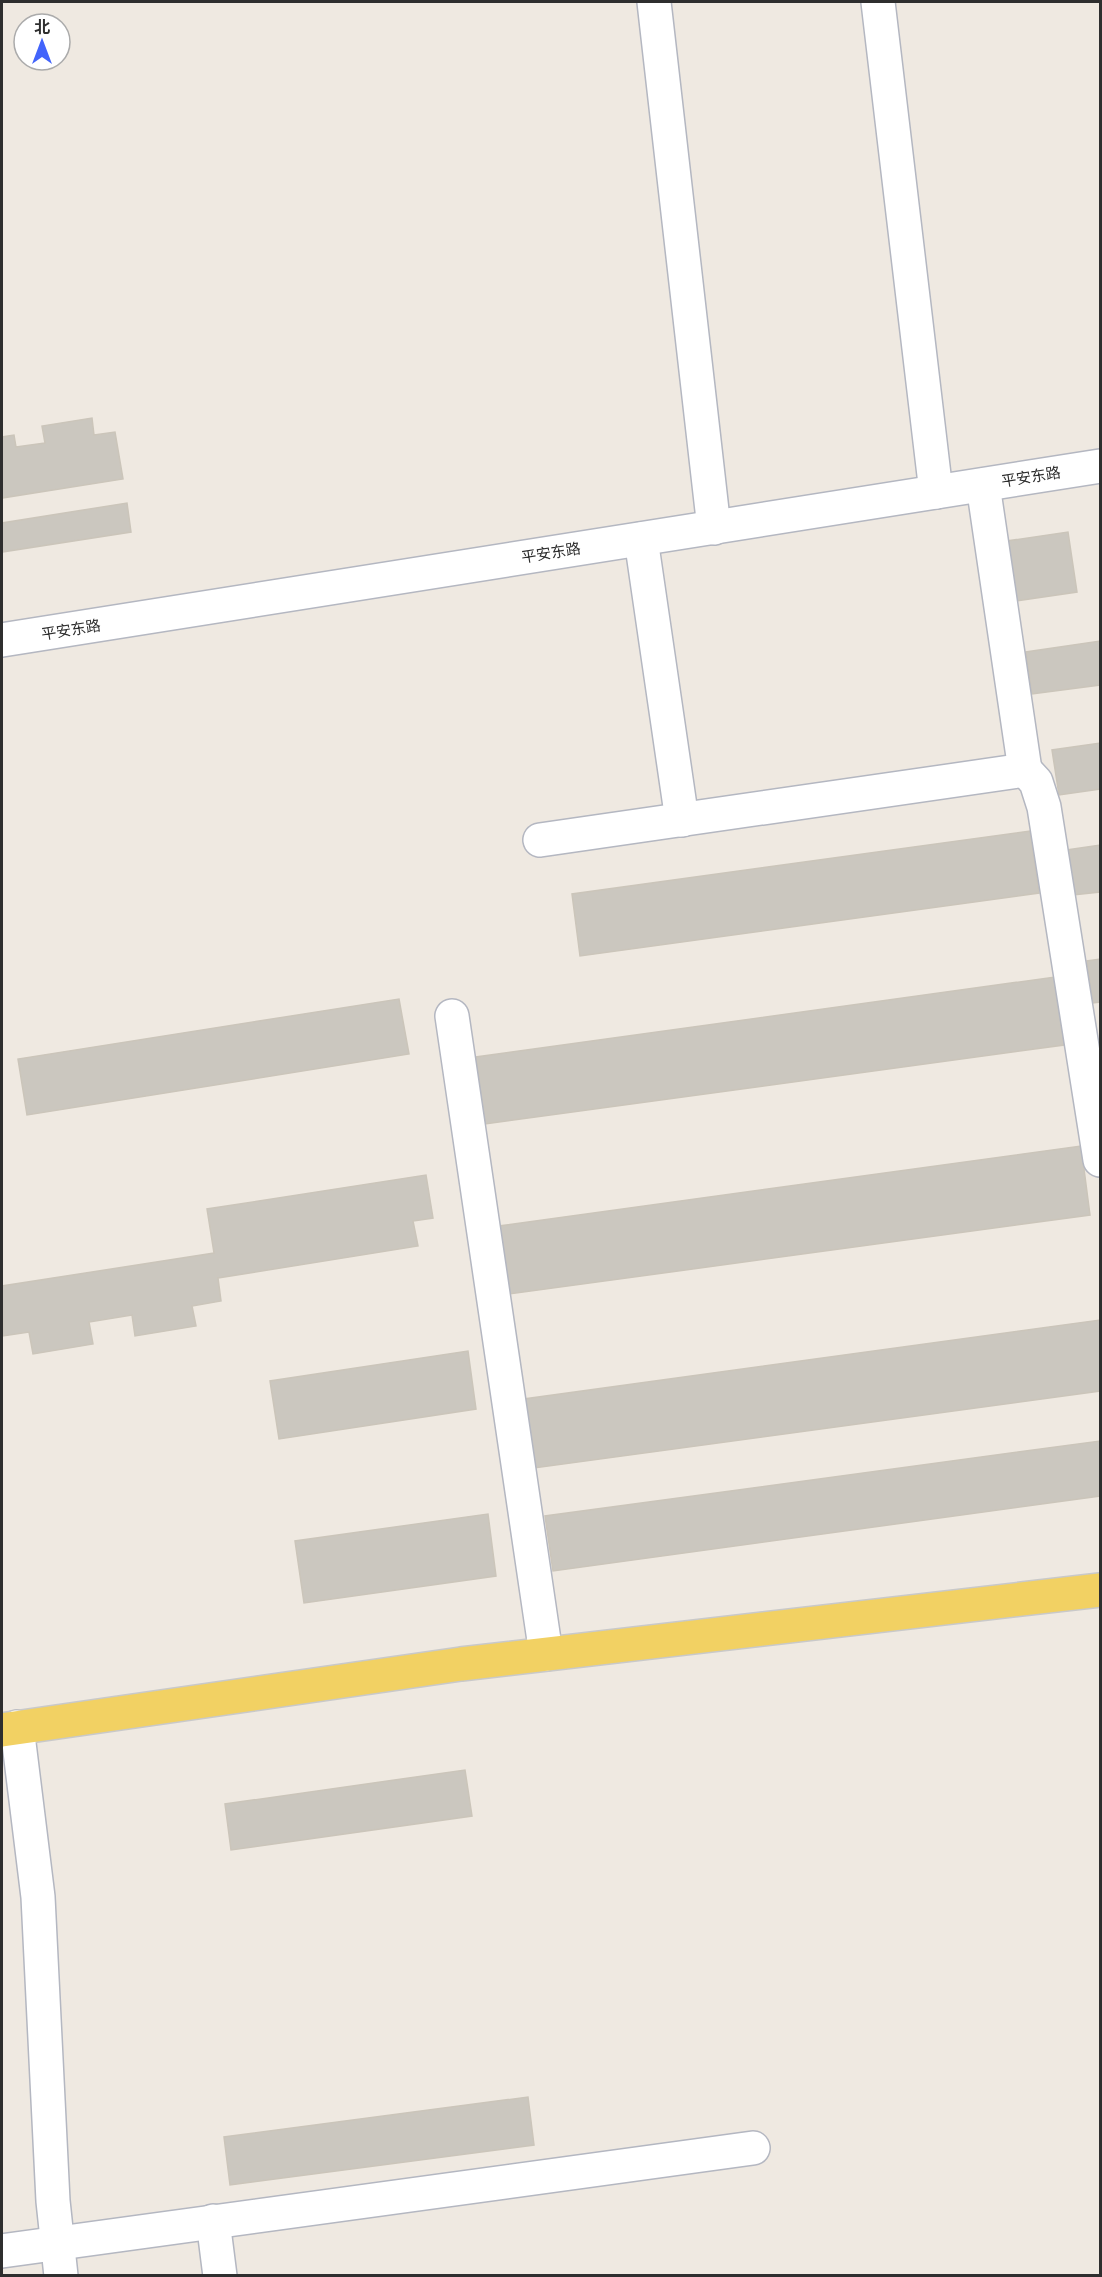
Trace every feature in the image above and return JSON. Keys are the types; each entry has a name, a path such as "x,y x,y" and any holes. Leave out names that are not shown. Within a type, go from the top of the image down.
{"main road":[{"path":"9,1729 546,1654 1101,1590"}],"street":[{"path":"654,2 714,528"},
{"path":"878,2 936,492"},
{"name":"平安东路","path":"2,640 1101,466"},
{"path":"982,484 1025,770 1036,782 1044,807 1101,1160"},
{"path":"641,539 682,820"},
{"path":"540,840 1025,770"},
{"path":"452,1016 546,1654"},
{"path":"9,1729 38,1897 40,1966 61,2276"},
{"path":"2,2251 753,2148"},
{"path":"213,2222 220,2276"}],"building":[{"path":"92,418 94,435 115,432 123,479 2,498 2,437 14,435 16,447 45,443 42,426"},
{"path":"127,503 131,532 2,552 2,523"},
{"path":"1068,532 1077,592 1016,601 1007,541"},
{"path":"1100,641 1100,685 1032,694 1026,652"},
{"path":"1100,743 1100,789 1059,795 1052,750"},
{"path":"1030,831 1039,893 580,956 572,894"},
{"path":"1100,845 1100,892 1073,895 1067,850"},
{"path":"1100,959 1100,1002 1093,1003 1087,961"},
{"path":"1055,977 1064,1045 485,1124 476,1057"},
{"path":"399,999 409,1054 27,1115 18,1059"},
{"path":"1081,1146 1090,1215 509,1294 499,1226"},
{"path":"426,1175 433,1218 413,1221 418,1246 218,1278 221,1301 192,1306 196,1326 135,1336 132,1315 89,1322 93,1344 33,1354 29,1332 3,1336 2,1286 214,1253 207,1209"},
{"path":"1100,1320 1100,1391 534,1468 524,1399"},
{"path":"468,1351 476,1409 279,1439 270,1381"},
{"path":"1100,1441 1100,1496 553,1571 545,1516"},
{"path":"488,1514 496,1576 304,1603 295,1541"},
{"path":"465,1770 472,1816 231,1850 225,1804"},
{"path":"528,2097 534,2145 230,2185 224,2137"}]}
